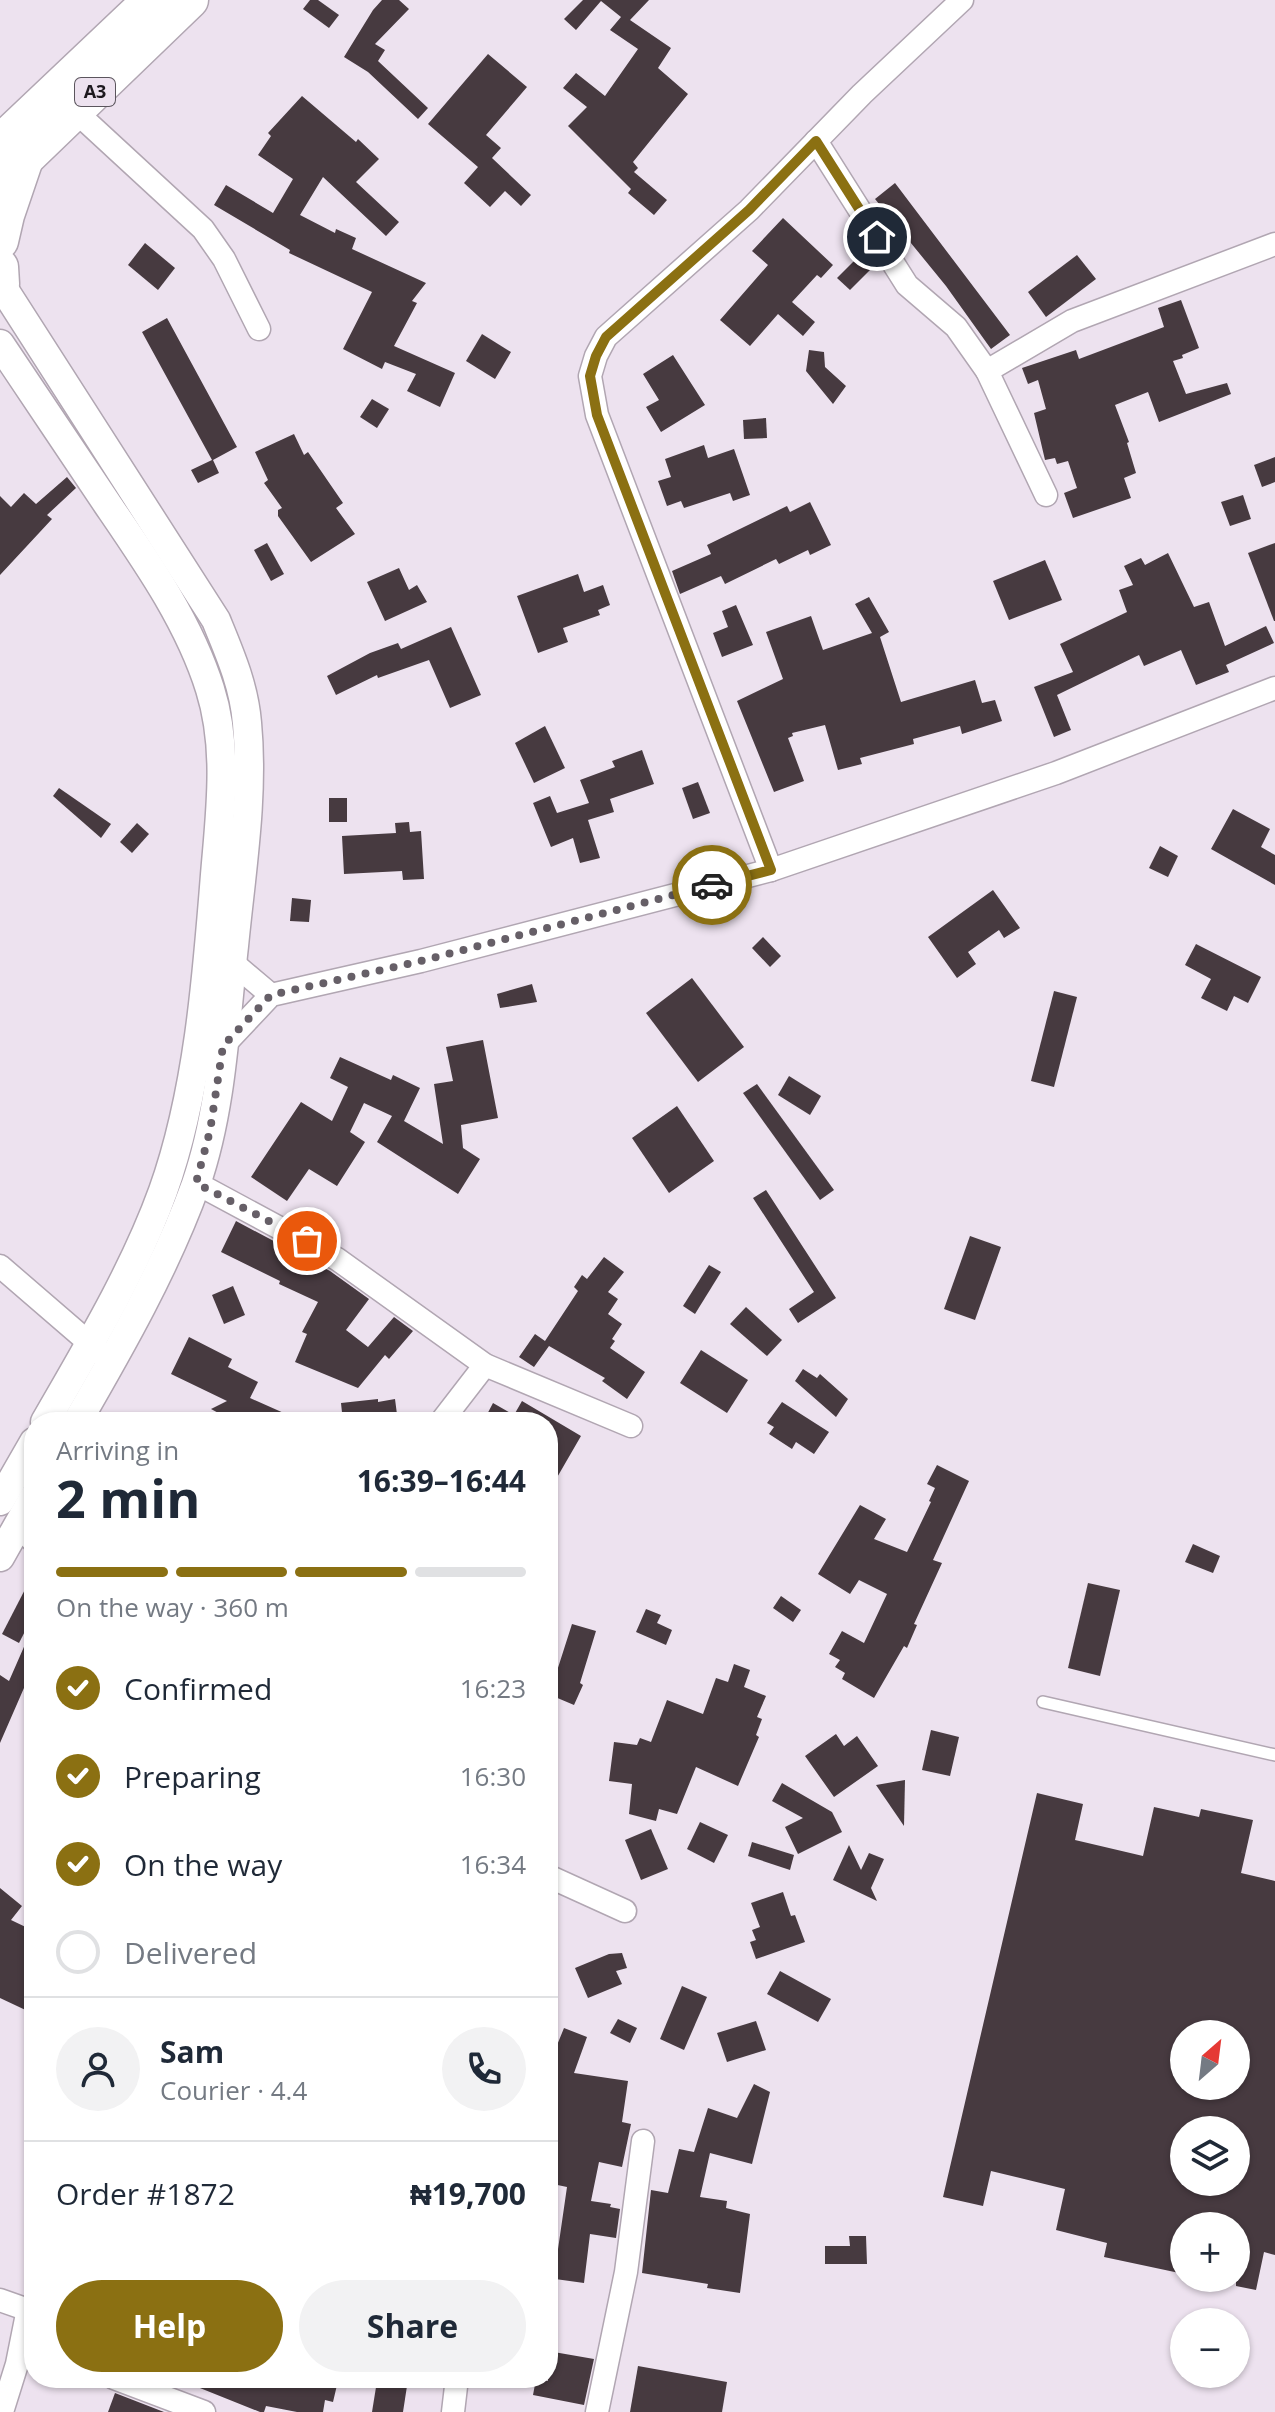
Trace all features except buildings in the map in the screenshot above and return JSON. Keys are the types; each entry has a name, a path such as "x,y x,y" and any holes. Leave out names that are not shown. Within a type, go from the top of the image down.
{"highway":[{"name":"A3","path":"8,162 151,0"},
{"name":"A3","path":"8,162 75,111 190,0"},
{"path":"0,241 6,215 8,162"},
{"path":"0,267 0,284"}],"street":[{"path":"771,870 597,415 590,376 606,337 749,210 962,0"},
{"path":"75,111 203,229 224,259 259,329"},
{"path":"816,141 907,285 956,327 987,371 1046,495"},
{"path":"987,371 1072,321 1275,244"},
{"path":"0,284 216,620 237,670 247,722 250,784 223,1046 210,1131 196,1183 173,1240 100,1354 53,1412"},
{"path":"0,344 151,569 193,643 211,691 221,751 222,783 210,943 195,1049 173,1159 80,1412"},
{"path":"170,602 195,586"},
{"path":"223,1046 271,995 437,957 771,870 1056,773 1275,688"},
{"path":"232,962 271,995"},
{"path":"196,1183 337,1259 485,1365 631,1426"},
{"path":"0,1266 100,1354"},
{"path":"449,1412 485,1365"},
{"path":"0,1501 24,1459"},
{"path":"0,1557 24,1535"},
{"path":"558,1881 625,1911"},
{"path":"597,2412 626,2272 643,2141"},
{"path":"0,2300 24,2308"},
{"path":"2,2412 24,2337"},
{"path":"140,2388 204,2412"},
{"path":"453,2412 456,2388"}],"lane":[{"path":"1043,1702 1275,1755"}],"way so far":[{"path":"307,1241 196,1183 210,1131 223,1046 271,995 421,961 712,885"}],"route":[{"path":"712,885 771,870 597,415 590,376 606,337 749,210 816,141 877,237"}]}
